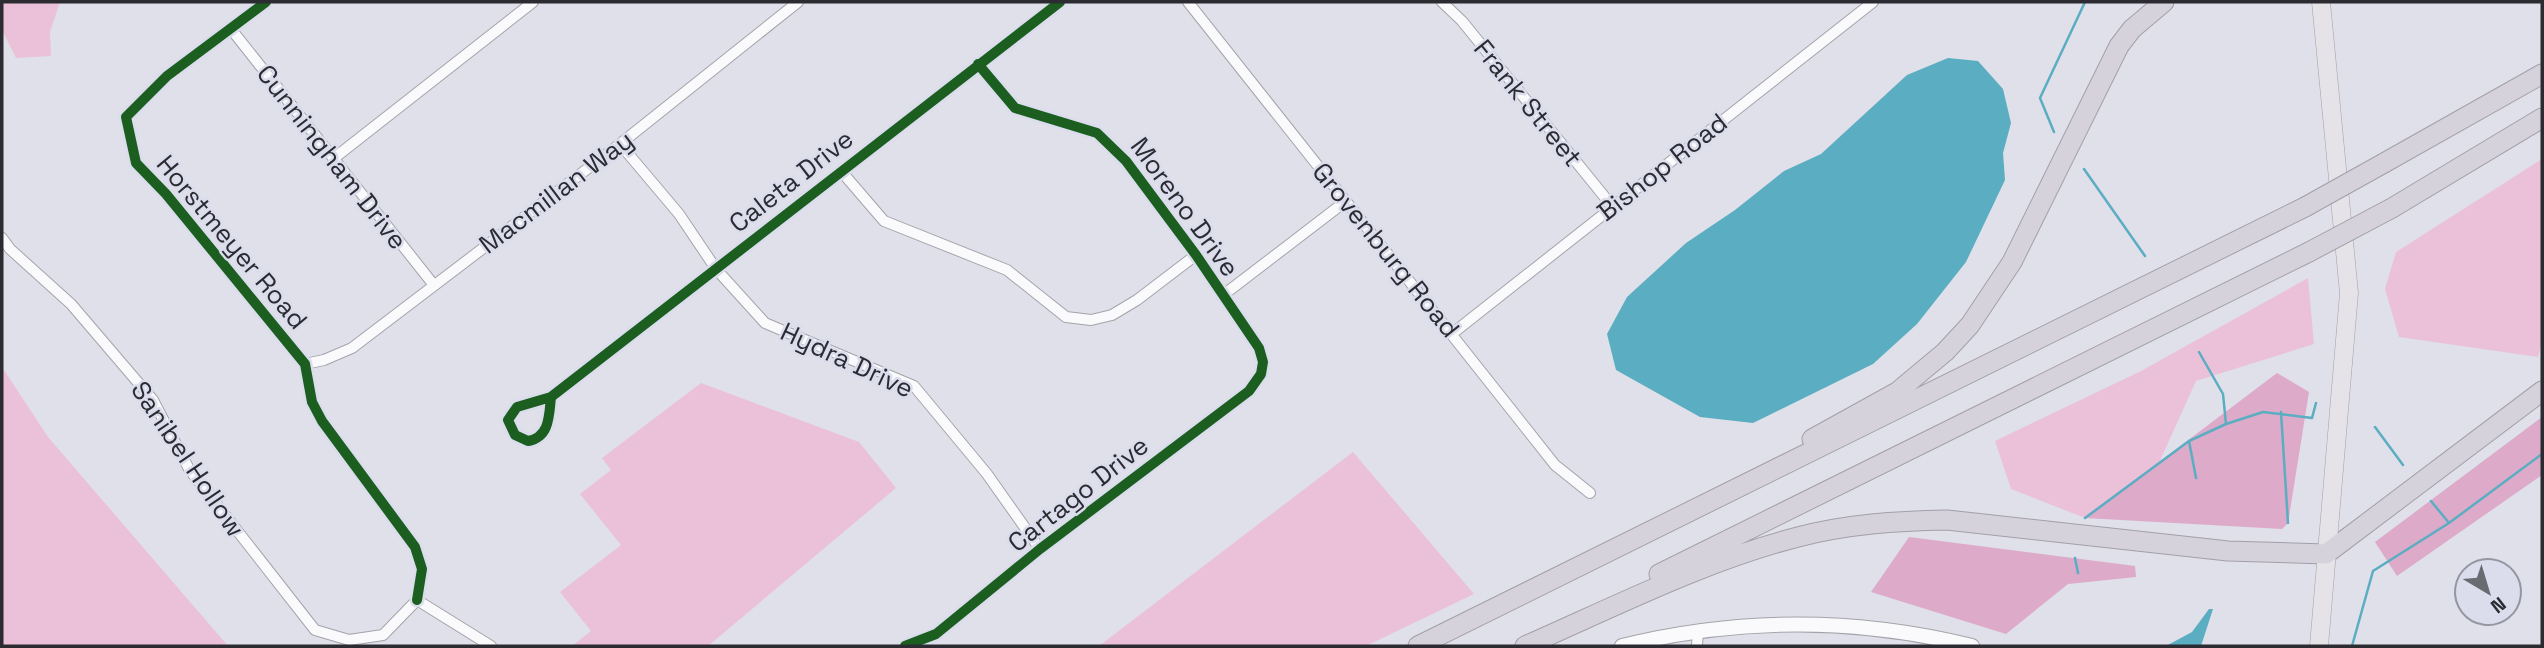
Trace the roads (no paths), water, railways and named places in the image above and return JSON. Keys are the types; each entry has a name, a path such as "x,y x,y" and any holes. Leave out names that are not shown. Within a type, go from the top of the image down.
{"highway":[{"path":"1700,508 1709,493 1897,392 1953,343 1992,296 2012,262 2119,47 2132,29 2164,2"},
{"path":"1418,646 2305,207 2542,74"},
{"path":"1510,646 2309,252 2392,208 2542,118"},
{"path":"1525,646 1670,582 1760,548 1835,529 1900,521 1947,520 2228,551 2326,554 2542,391"}],"main road":[{"path":"2319,646 2349,293 2321,2"}],"street":[{"name":"Horstmeyer Road","path":"266,2 167,76 126,117 136,163 166,194 304,364"},
{"path":"333,159 533,2"},
{"name":"Caleta Drive","path":"551,397 546,429 541,435 528,441 515,435 508,420 510,413 517,407 551,397 1060,2"},
{"name":"Grovenburg Road","path":"1188,2 1555,465 1590,493"},
{"name":"Frank Street","path":"1442,2 1462,21 1612,206"},
{"name":"Bishop Road","path":"1453,333 1873,2"},
{"name":"Macmillan Way","path":"304,364 324,360 352,348 620,144 791,4"},
{"name":"Cunningham Drive","path":"231,29 433,284"},
{"name":"Moreno Drive","path":"978,64 1015,108 1086,128 1106,139 1126,160 1196,255 1255,341 1263,362"},
{"name":"Hydra Drive","path":"620,144 679,214 716,269 765,323 914,386 987,474 1040,550"},
{"path":"841,171 884,221 1007,270 1066,317 1091,320 1112,315 1137,300 1196,255"},
{"path":"1222,296 1346,201"},
{"name":"Sanibel Hollow","path":"2,238 10,249 71,304 153,400 189,469 315,630 349,640 383,635 417,600"},
{"name":"Cartago Drive","path":"905,646 936,634 1040,550 1250,391 1261,374 1263,362"},
{"path":"304,364 313,402 322,421 415,547 422,569 417,600 491,646"},
{"path":"1622,646 1678,640 1698,630 1753,623 1830,623 1899,630 1972,646"},
{"path":"1697,646 1698,630"}],"water":[{"path":"1948,58 1978,61 2003,89 2011,123 2003,153 2005,180 1966,262 1917,324 1873,364 1753,423 1700,417 1616,370 1607,334 1627,297 1686,243 1735,210 1784,171 1821,154 1907,75"},
{"path":"2209,609 2213,609 2201,646 2166,646 2192,632"}],"waterway":[{"path":"2054,132 2040,98 2085,2"},
{"path":"2084,169 2145,256"},
{"path":"2199,352 2223,394 2226,424 2263,412 2312,418 2316,403"},
{"path":"2281,412 2288,523"},
{"path":"2085,518 2189,441 2226,424"},
{"path":"2375,427 2403,465"},
{"path":"2189,441 2196,478"},
{"path":"2431,501 2449,523 2542,454"},
{"path":"2352,646 2373,571 2449,523"},
{"path":"2075,558 2078,573"}]}
